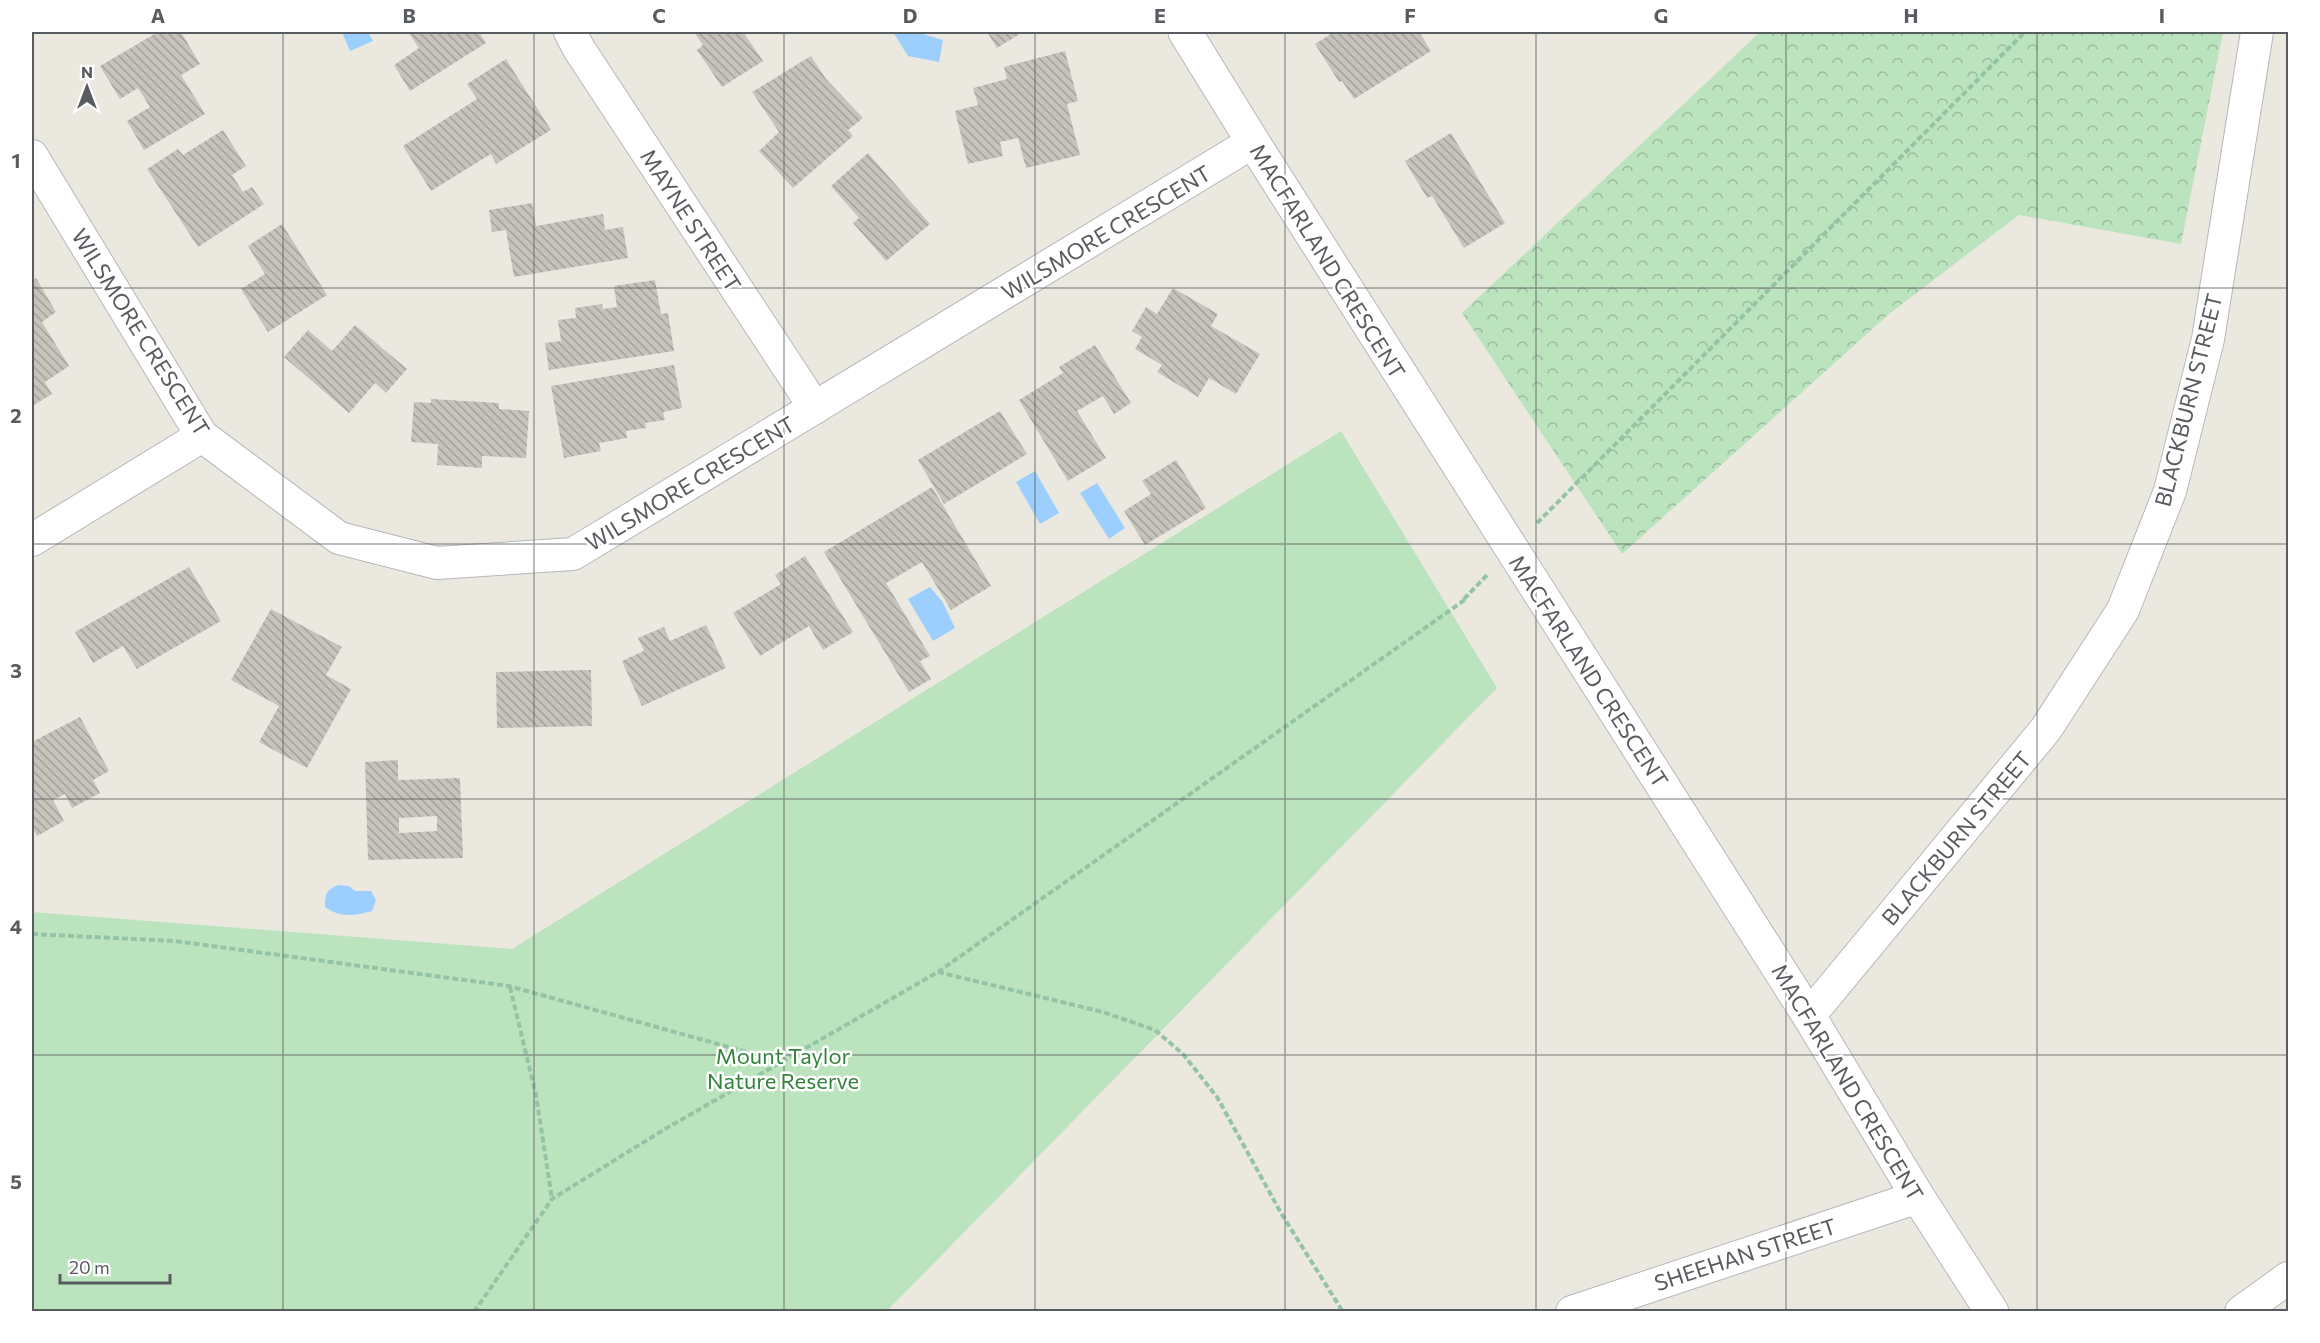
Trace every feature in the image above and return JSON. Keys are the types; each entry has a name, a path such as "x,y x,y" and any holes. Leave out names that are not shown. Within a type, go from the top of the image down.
{"street":[{"name":"MAYNE STREET","path":"570,32 815,408"},
{"name":"MACFARLAND CRESCENT","path":"1185,32 1809,1016 1918,1197 1992,1311"},
{"name":"BLACKBURN STREET","path":"1809,1016 2046,729 2123,610 2170,491 2208,339 2257,32"},
{"name":"WILSMORE CRESCENT","path":"32,156 202,436 339,538 437,563 573,554 1253,142"},
{"path":"32,540 202,436"},
{"name":"SHEEHAN STREET","path":"1572,1311 1918,1197"},
{"path":"2241,1311 2289,1278"}],"path":[{"path":"1457,606 2025,32"},
{"path":"474,1311 552,1199 780,1061 938,972 1466,599"},
{"path":"32,934 175,941 509,986 780,1061"},
{"path":"938,972 1103,1012 1155,1030 1183,1054 1217,1097 1281,1213 1343,1311"},
{"path":"509,986 536,1095 552,1199"}],"green space":[{"path":"1760,32 2223,32 2181,244 2019,215 1889,314 1622,554 1462,313"},
{"name":"Mount Taylor Nature Reserve","path":"1341,431 1497,688 887,1311 32,1311 32,912 512,949"}],"water":[{"path":"342,32 368,32 373,41 350,51"},
{"path":"893,32 921,32 943,40 939,62 908,56"},
{"path":"1035,471 1059,513 1040,524 1016,482"},
{"path":"1097,483 1125,528 1109,539 1080,493"},
{"path":"930,587 942,601 955,628 933,641 908,599"},
{"path":"338,885 349,886 355,891 371,891 376,900 372,911 347,915 336,913 325,907 327,893"}],"building":[{"path":"158,32 181,32 200,64 181,75 205,114 144,150 127,121 150,107 138,88 120,99 100,66"},
{"path":"408,32 479,32 486,43 410,91 394,65 419,48"},
{"path":"694,32 743,32 763,61 722,87 697,50 703,45"},
{"path":"987,32 1023,32 997,48"},
{"path":"1334,32 1419,32 1431,51 1354,99 1342,81 1339,82 1315,44"},
{"path":"1065,51 1078,101 1067,104 1080,155 1026,168 1018,138 1000,142 1003,156 968,164 955,111 978,105 973,88 1007,79 1004,67"},
{"path":"811,56 826,79 863,118 848,130 853,136 793,188 759,151 779,132 752,92"},
{"path":"506,59 551,130 496,164 491,154 431,191 403,146 477,99 467,84"},
{"path":"223,130 246,166 232,175 243,192 252,187 264,204 198,247 147,169 178,149 183,155"},
{"path":"1451,133 1505,223 1464,248 1432,196 1427,198 1405,161"},
{"path":"868,153 930,224 886,261 853,223 859,218 831,186"},
{"path":"532,203 536,226 603,214 605,230 623,227 628,258 514,277 506,230 492,232 489,210"},
{"path":"282,224 327,295 268,332 241,289 265,274 248,246"},
{"path":"36,278 56,312 42,322 69,366 45,382 52,394 32,406 32,281"},
{"path":"655,280 661,314 668,313 674,351 549,370 545,343 561,341 558,320 576,318 575,308 602,304 603,309 617,307 614,286"},
{"path":"1173,288 1218,314 1211,326 1260,354 1236,394 1209,378 1198,397 1157,372 1162,365 1135,349 1142,337 1132,331 1146,307 1157,314"},
{"path":"355,325 407,369 386,393 375,383 349,413 284,357 308,330 332,351"},
{"path":"1095,345 1131,403 1114,414 1103,396 1077,411 1106,458 1068,481 1019,400 1063,373 1059,367"},
{"path":"674,365 682,408 663,412 665,420 645,423 646,428 626,431 627,438 599,443 601,451 564,458 551,386"},
{"path":"431,399 499,403 499,409 529,411 526,458 482,456 482,468 437,465 438,444 411,442 414,402 431,403"},
{"path":"1000,411 1027,454 944,504 918,460"},
{"path":"1176,460 1206,508 1145,545 1124,511 1151,494 1142,481"},
{"path":"932,487 991,586 951,610 922,562 886,583 930,656 920,661 931,679 909,692 824,552"},
{"path":"805,556 853,632 823,650 809,626 760,656 733,613 781,584 775,575"},
{"path":"189,567 221,621 137,669 123,646 93,663 75,632"},
{"path":"271,609 342,647 326,675 351,689 307,768 259,742 279,706 231,680"},
{"path":"706,625 726,668 642,706 622,661 644,651 638,638 664,627 670,641"},
{"path":"591,670 592,726 497,728 496,672"},
{"path":"80,717 109,771 93,780 100,793 72,808 65,794 53,800 64,821 37,836 32,827 32,742"},
{"path":"398,760 398,780 460,778 463,858 368,860 365,762","holes":["437,816 437,831 399,833 399,818"]}]}
